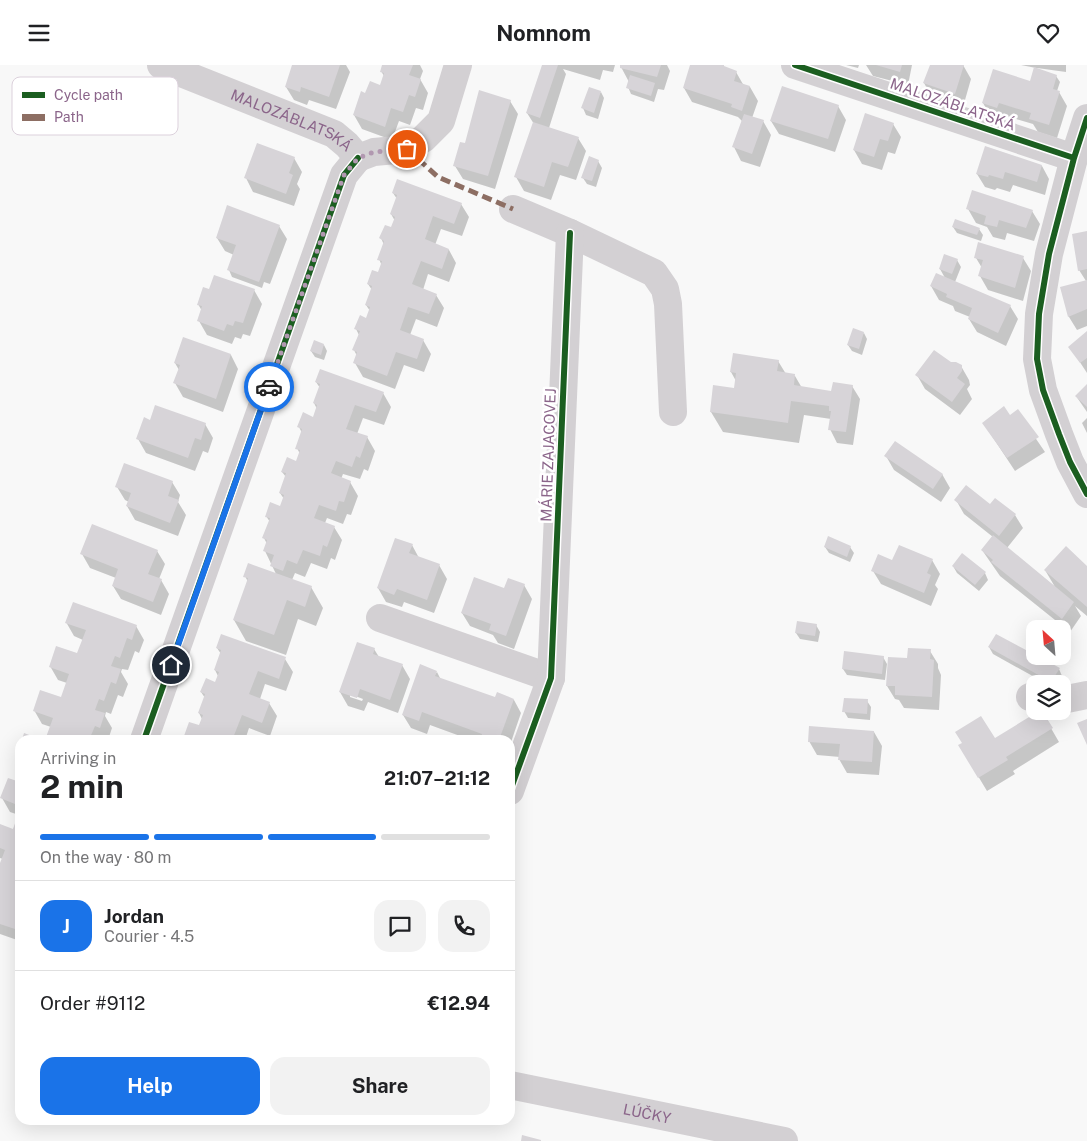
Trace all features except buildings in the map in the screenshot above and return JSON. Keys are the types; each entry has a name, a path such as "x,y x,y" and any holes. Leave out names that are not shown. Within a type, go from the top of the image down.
{"street":[{"name":"MALOZÁBLATSKÁ","path":"161,65 334,134 358,158 374,152 407,149 422,139 441,121 458,65"},
{"name":"MALOZÁBLATSKÁ","path":"795,65 1074,158"},
{"path":"1087,118 1074,158 1049,254 1039,314 1037,359 1043,391 1070,462 1087,494"},
{"path":"146,735 344,175 358,158"},
{"path":"513,209 570,233 654,273 665,289 668,304 673,412"},
{"name":"MÁRIE ZAJACOVEJ","path":"515,777 551,679 570,233"},
{"path":"380,618 551,679"},
{"path":"1071,698 1087,695"},
{"name":"LÚČKY","path":"515,1086 784,1141"}],"marked path":[{"path":"407,149 438,177 513,209"}],"cycle path":[{"path":"795,65 1074,158"},
{"path":"1087,118 1074,158 1049,254 1039,314 1037,359 1043,390 1059,434 1070,462 1087,494"},
{"path":"146,735 344,175 358,158"},
{"path":"515,777 551,678 570,233"}],"way so far":[{"path":"269,387 344,175 358,158 374,152 407,149"}],"route":[{"path":"171,665 269,387"}]}
